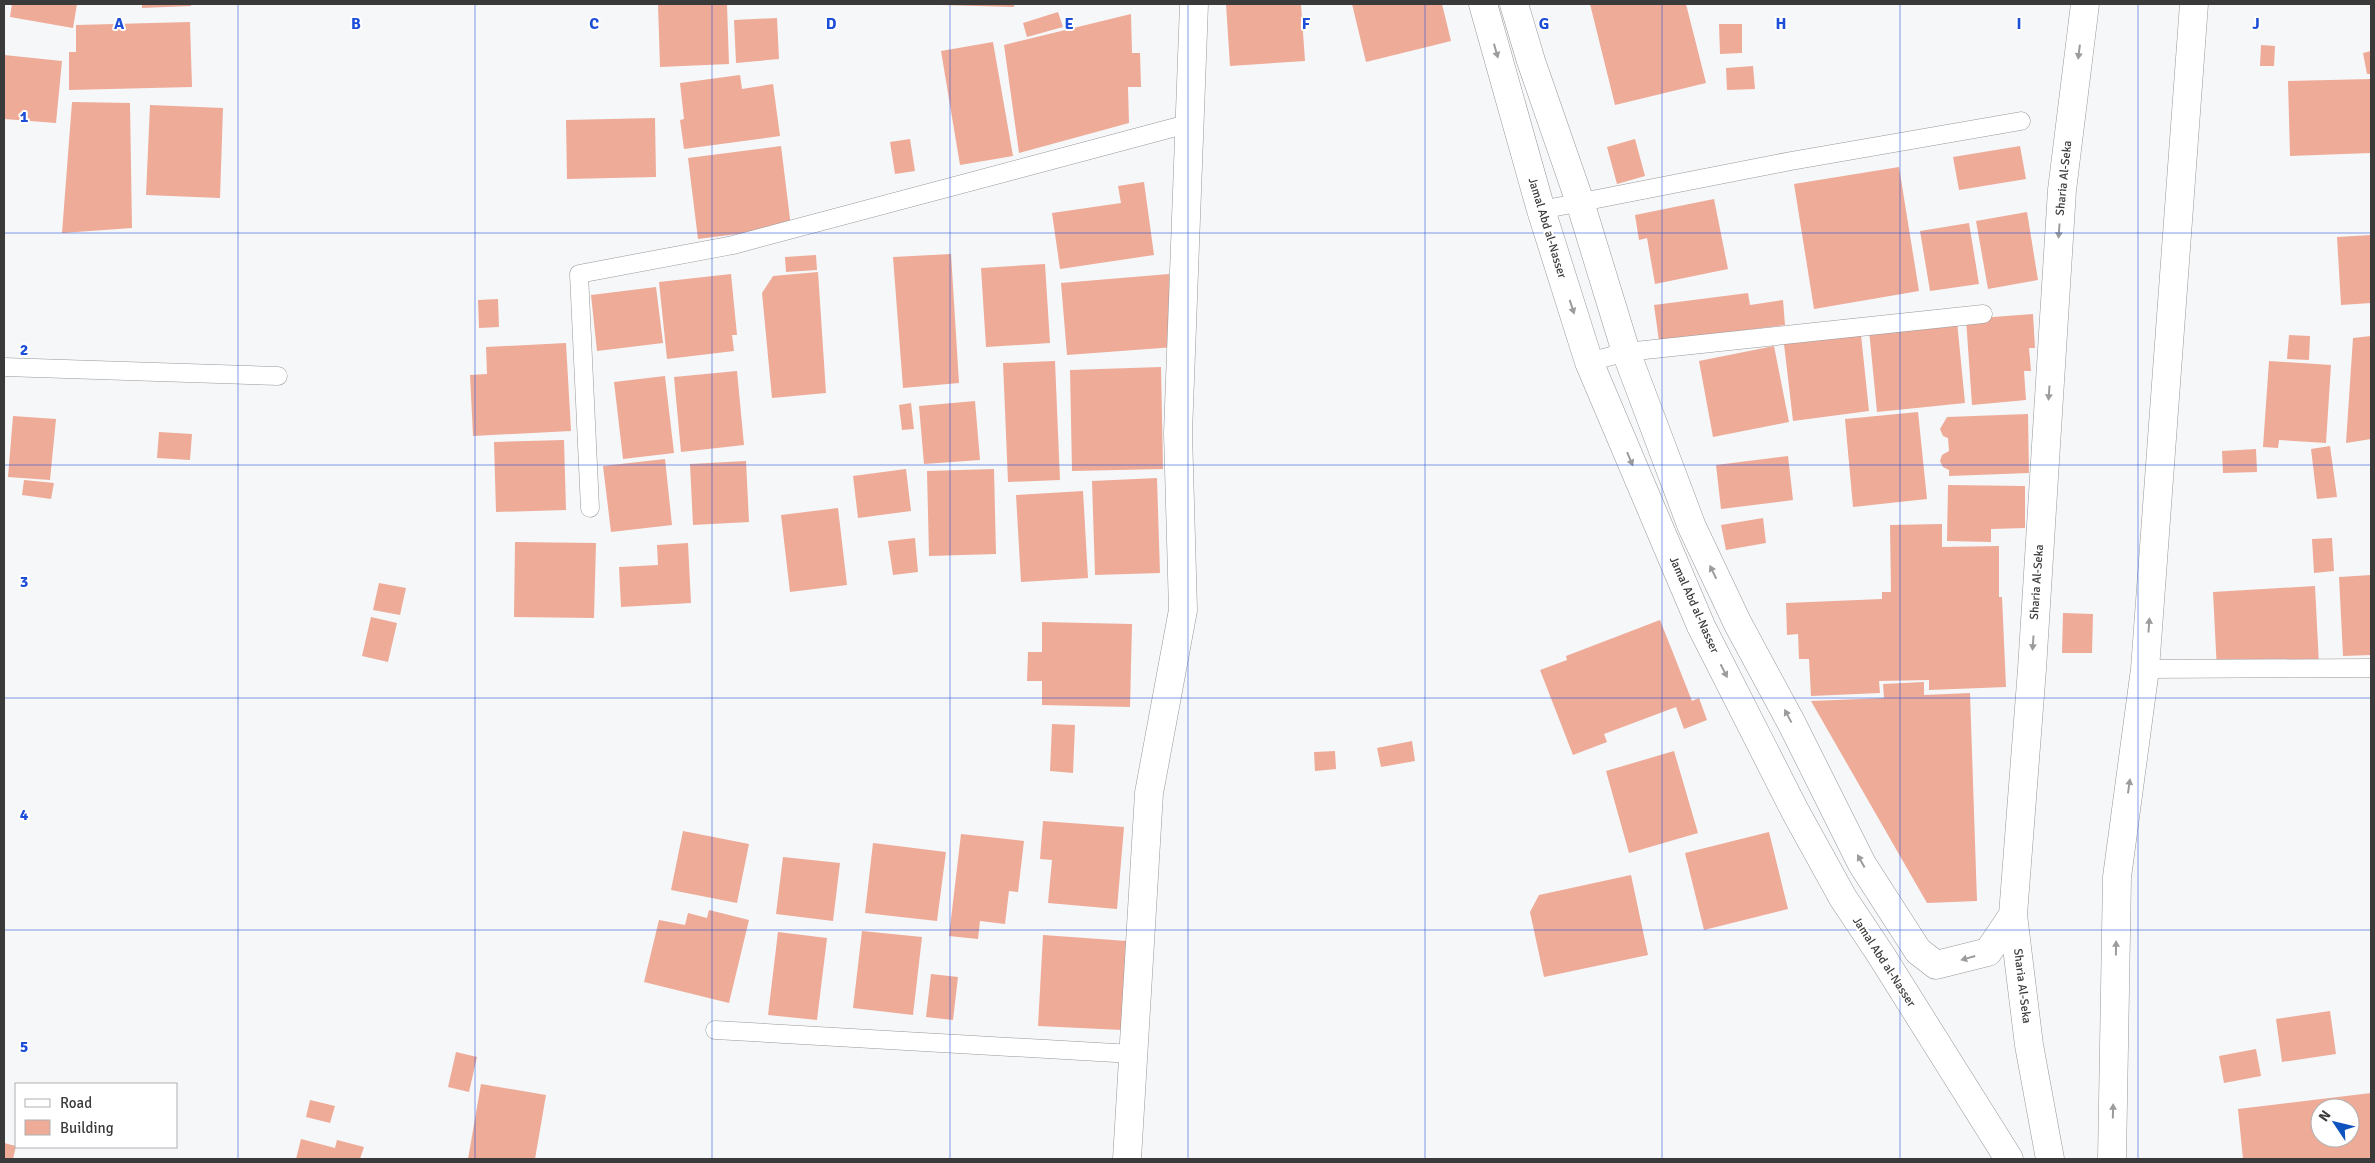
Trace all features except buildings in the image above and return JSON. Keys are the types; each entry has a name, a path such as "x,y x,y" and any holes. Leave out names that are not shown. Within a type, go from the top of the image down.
{"street":[{"path":"1126,1159 1149,793 1183,610 1178,432 1194,4"},
{"name":"Jamal Abd al-Nasser","path":"1483,4 1540,210 1589,362 1701,626 1795,811 1843,898 2009,1159"},
{"path":"1514,4 1580,202 1626,352 1692,527 1738,624 1792,724 1862,864 1918,951 1936,965 1988,952 2013,915"},
{"name":"Sharia Al-Seka","path":"2050,1159 2029,1045 2013,915 2032,668 2062,190 2085,4"},
{"path":"2112,1159 2117,876 2145,669 2194,4"}],"lane":[{"path":"1540,210 1791,161 2021,121"},
{"path":"590,508 579,274 733,245 1191,123"},
{"path":"1589,362 1626,352 1983,314"},
{"path":"4,367 278,376"},
{"path":"2145,669 2371,668"},
{"path":"716,1030 1133,1054"}]}
